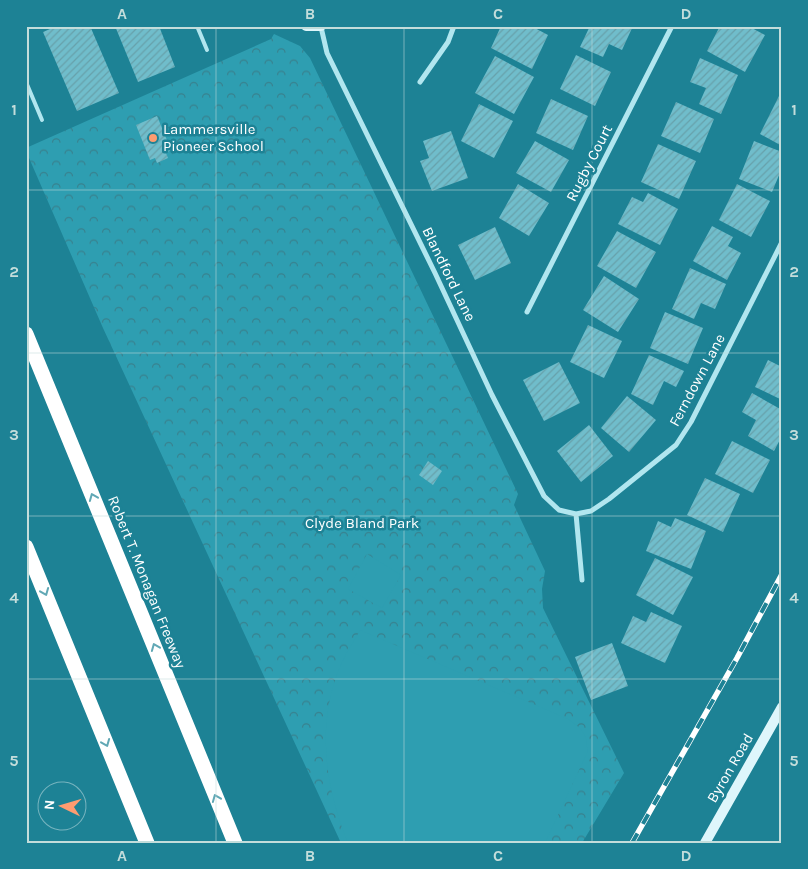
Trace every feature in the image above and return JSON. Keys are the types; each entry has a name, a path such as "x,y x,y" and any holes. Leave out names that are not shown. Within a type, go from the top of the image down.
{"highway":[{"name":"Robert T. Monagan Freeway","path":"26,334 235,843"},
{"path":"26,547 147,843"}],"main road":[{"path":"306,26 321,26"},
{"name":"Byron Road","path":"705,843 782,707"}],"street":[{"name":"Blandford Lane","path":"321,26 327,53 492,395 544,496 559,510 576,514"},
{"path":"420,82 448,42 454,26"},
{"name":"Rugby Court","path":"527,312 672,26"},
{"name":"Ferndown Lane","path":"576,514 591,511 609,499 676,445 691,422 782,242"},
{"path":"576,514 582,580"}],"lane":[{"path":"197,26 208,50"},
{"path":"26,82 42,120"}],"green space":[{"name":"Clyde Bland Park","path":"274,34 300,46 310,58 518,494 514,505 545,571 542,589 543,608 624,773 582,843 341,843 103,328 26,151 26,148 271,39"},
{"path":"367,554 401,575 382,608 348,589"},
{"path":"360,630 568,719 581,729 587,742 587,753 545,843 348,843 340,822 329,778 326,733 333,689 342,662"}],"building":[{"path":"57,26 90,26 119,93 77,111 43,32"},
{"path":"115,26 159,26 175,67 138,82"},
{"path":"501,26 531,26 548,35 532,69 491,48"},
{"path":"590,26 633,26 622,50 609,44 603,57 580,47"},
{"path":"720,26 748,26 765,35 745,72 707,51"},
{"path":"576,55 611,72 595,106 560,89"},
{"path":"495,56 534,77 514,114 475,93"},
{"path":"700,58 738,75 721,114 699,104 706,88 690,82"},
{"path":"779,96 782,98 782,146 760,134"},
{"path":"551,99 588,116 573,150 536,133"},
{"path":"676,102 714,119 700,153 661,136"},
{"path":"479,104 513,121 494,158 461,141"},
{"name":"Lammersville Pioneer School","path":"157,116 171,150 166,153 168,158 157,163 155,158 150,160 136,125"},
{"path":"451,131 468,178 432,191 420,161 429,158 423,141"},
{"path":"535,141 569,160 551,192 516,173"},
{"path":"754,141 782,152 782,168 772,192 739,179"},
{"path":"658,144 696,161 679,199 641,182"},
{"path":"518,184 549,203 529,236 499,218"},
{"path":"737,184 770,201 751,237 719,220"},
{"path":"648,193 678,209 660,245 618,224 632,197 643,202"},
{"path":"712,226 733,237 728,246 741,253 727,280 693,261"},
{"path":"495,227 511,263 475,280 458,245"},
{"path":"617,231 656,252 636,288 597,266"},
{"path":"690,268 726,284 715,309 701,303 694,319 672,309"},
{"path":"604,276 639,299 618,332 583,310"},
{"path":"665,312 703,328 688,364 650,348"},
{"path":"588,325 622,341 604,378 570,362"},
{"path":"649,355 684,371 676,387 664,381 653,405 631,394"},
{"path":"768,360 782,367 782,400 755,387"},
{"path":"559,362 580,403 544,421 523,380"},
{"path":"752,393 782,410 782,436 774,451 748,436 756,420 742,412"},
{"path":"627,396 656,420 629,452 601,428"},
{"path":"589,425 613,456 581,482 557,451"},
{"path":"732,441 770,460 753,493 715,474"},
{"path":"428,461 442,471 433,485 419,475"},
{"path":"705,478 740,494 723,532 687,515"},
{"path":"675,518 706,531 691,569 646,551 658,521 671,527"},
{"path":"655,558 693,577 673,615 636,595"},
{"path":"651,612 682,626 665,663 621,643 633,616 646,622"},
{"path":"612,643 628,686 591,700 575,657"}],"railway":[{"path":"632,843 737,658 782,574"}],"place":[{"name":"Lammersville Pioneer School","path":"153,138"}]}
